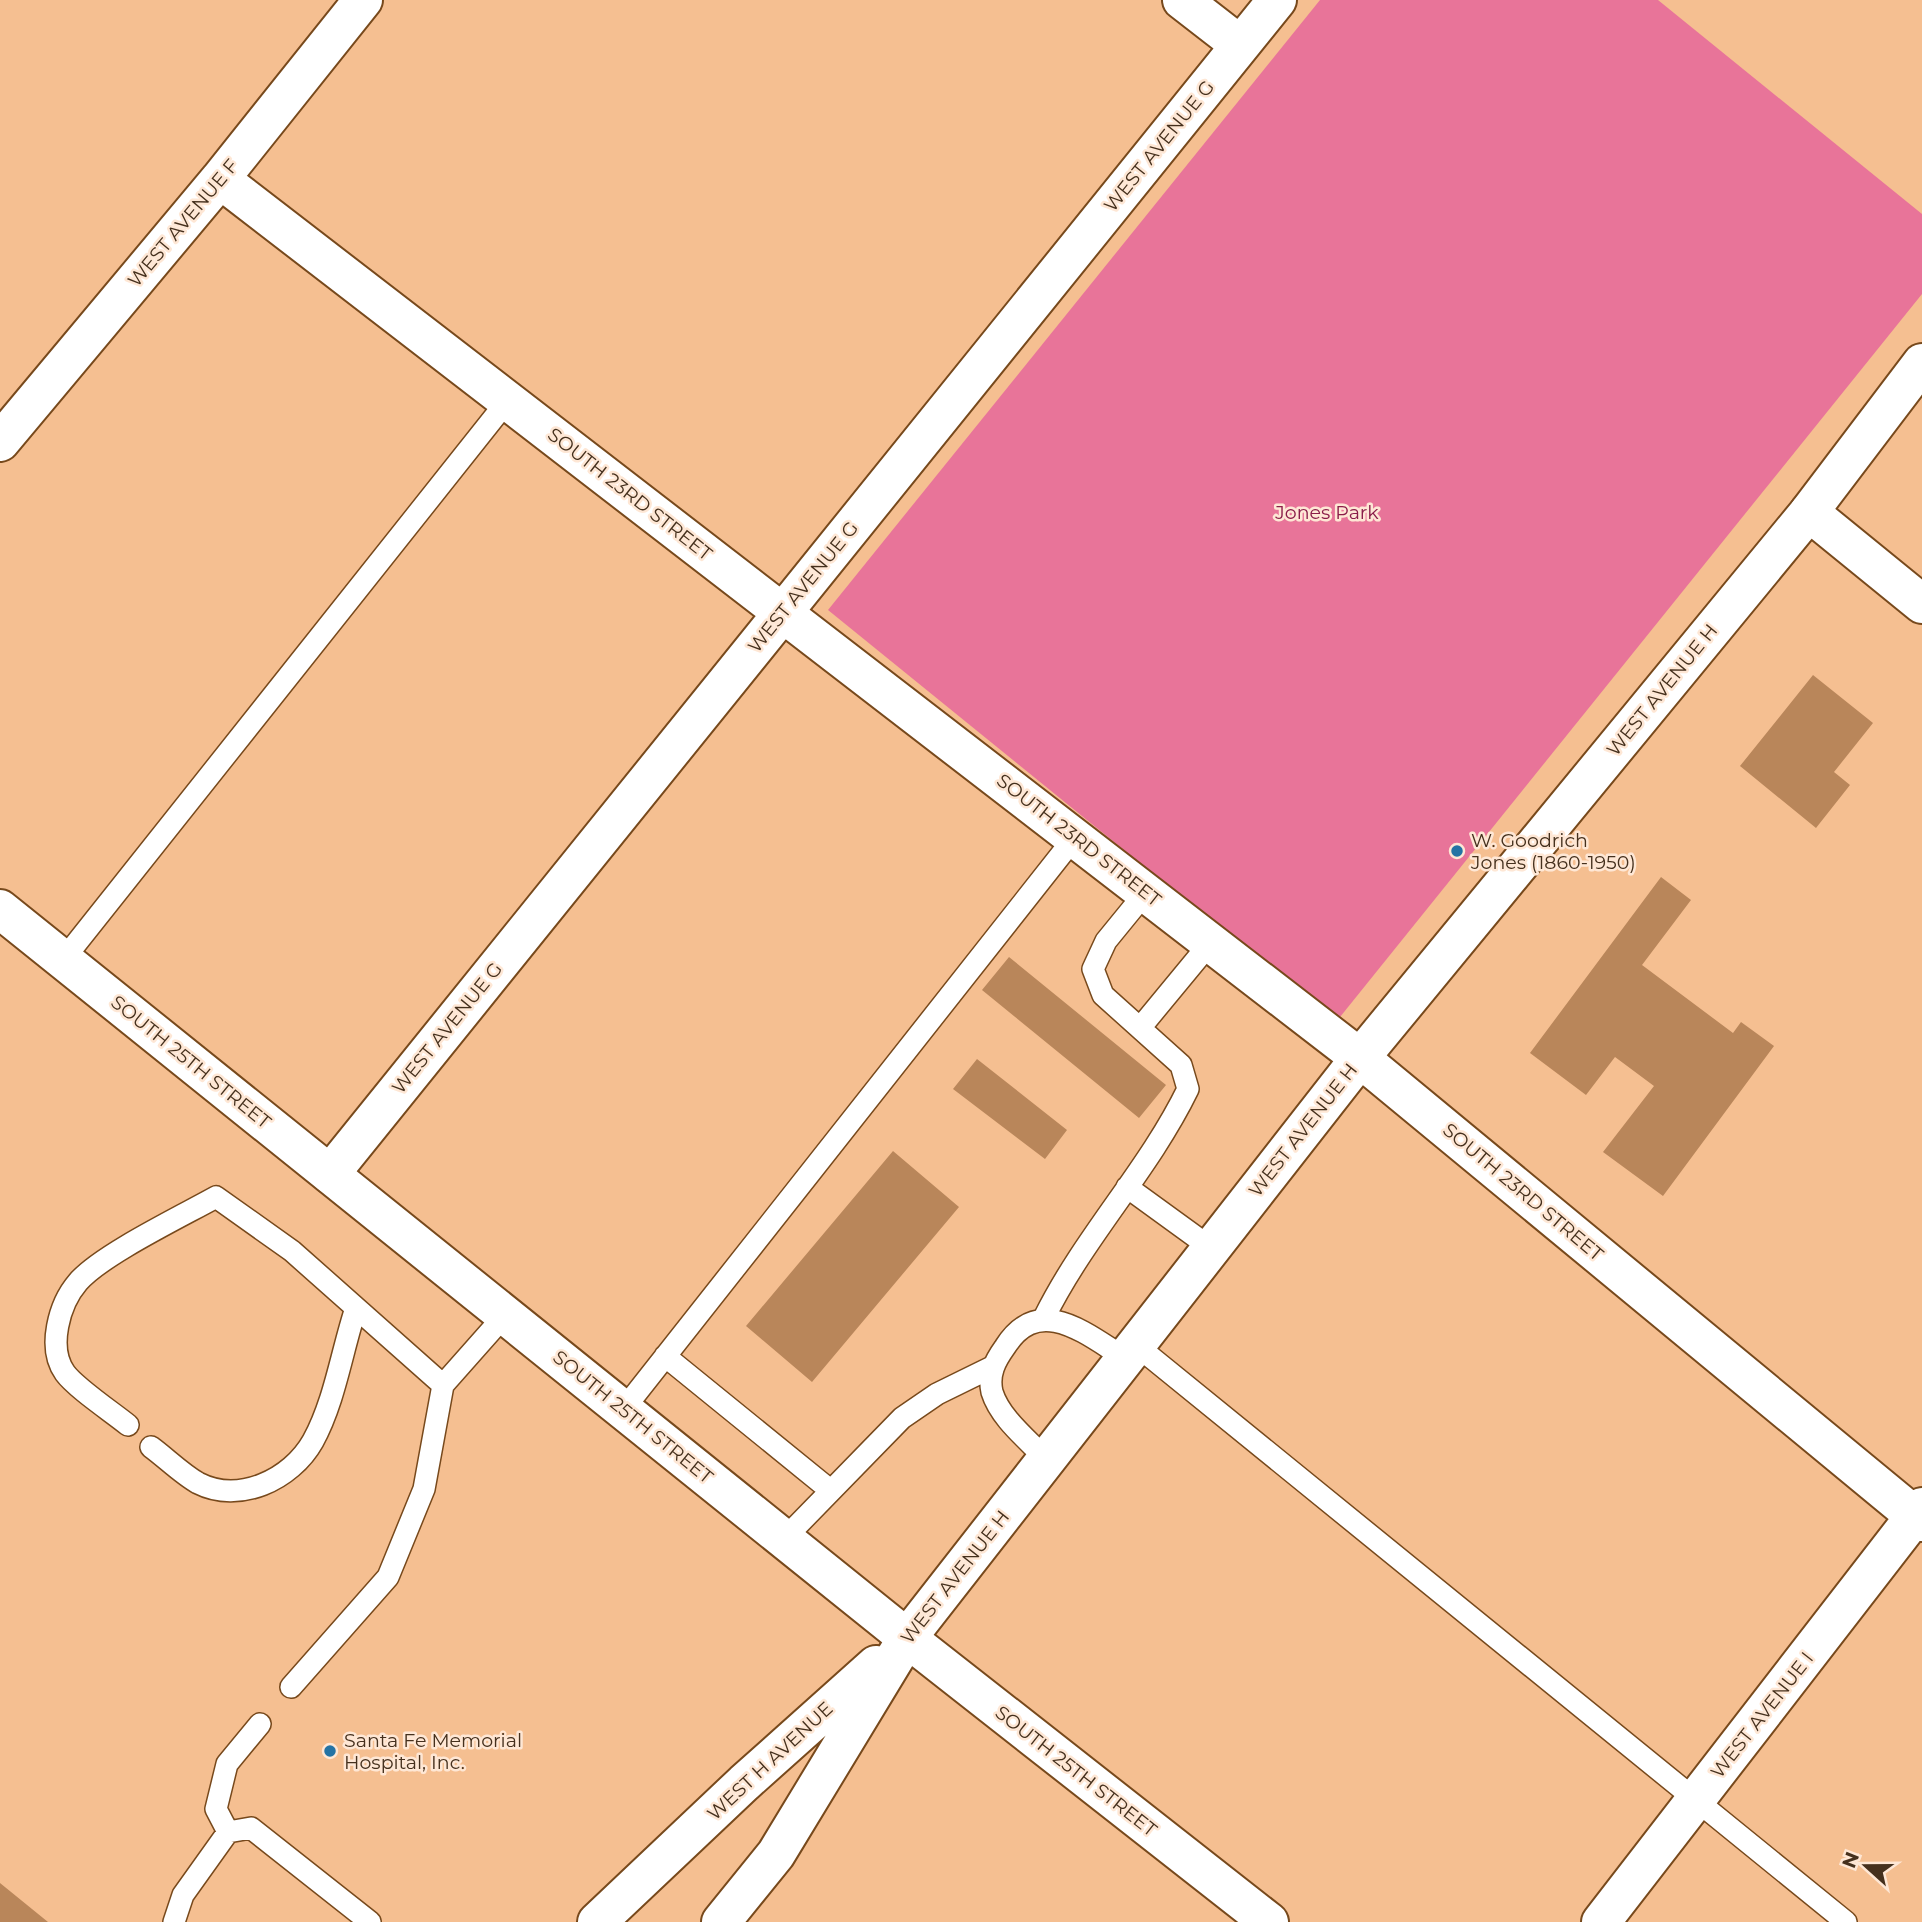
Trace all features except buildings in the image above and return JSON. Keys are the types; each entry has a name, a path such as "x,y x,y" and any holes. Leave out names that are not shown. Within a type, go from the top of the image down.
{"street":[{"name":"WEST AVENUE F","path":"0,442 220,179 363,0"},
{"path":"1182,0 1240,46"},
{"name":"WEST AVENUE G","path":"330,1174 1277,0"},
{"name":"SOUTH 23RD STREET","path":"220,179 1360,1058 1920,1515"},
{"name":"WEST AVENUE H","path":"721,1922 776,1854 906,1637 1360,1058 1809,512 1922,363"},
{"path":"1809,512 1922,604"},
{"name":"SOUTH 25TH STREET","path":"0,909 906,1637 1269,1922"},
{"name":"WEST AVENUE I","path":"1601,1922 1920,1515"},
{"name":"WEST H AVENUE","path":"597,1922 744,1783 906,1637"}],"lane":[{"path":"64,960 508,400"},
{"path":"623,1410 1075,837"},
{"path":"1044,1318 1067,1272 1170,1127 1188,1089 1181,1065 1103,996 1093,969 1105,941 1146,892"},
{"path":"1140,1028 1211,942"},
{"path":"1127,1187 1211,1248"},
{"path":"128,1425 65,1373 56,1348 59,1319 78,1282 107,1261 216,1197 292,1251 443,1385"},
{"path":"151,1447 198,1483 227,1493 258,1487 282,1475 312,1443 325,1411 356,1308"},
{"path":"291,1686 388,1577 424,1489 443,1385 505,1315"},
{"path":"784,1539 902,1418 937,1394 992,1367 1009,1340 1025,1325 1044,1318 1071,1325 1130,1352 1846,1922"},
{"path":"665,1356 830,1490"},
{"path":"992,1367 992,1390 1001,1411 1046,1459"},
{"path":"228,1832 216,1809 227,1764 260,1724"},
{"path":"174,1922 183,1895 228,1832 251,1828 370,1922"}],"green space":[{"name":"Jones Park","path":"1320,0 1658,0 1922,214 1922,294 1336,1022 828,610"}],"place":[{"name":"W. Goodrich Jones (1860-1950)","path":"1457,851"},
{"name":"Santa Fe Memorial Hospital, Inc.","path":"330,1751"}]}
